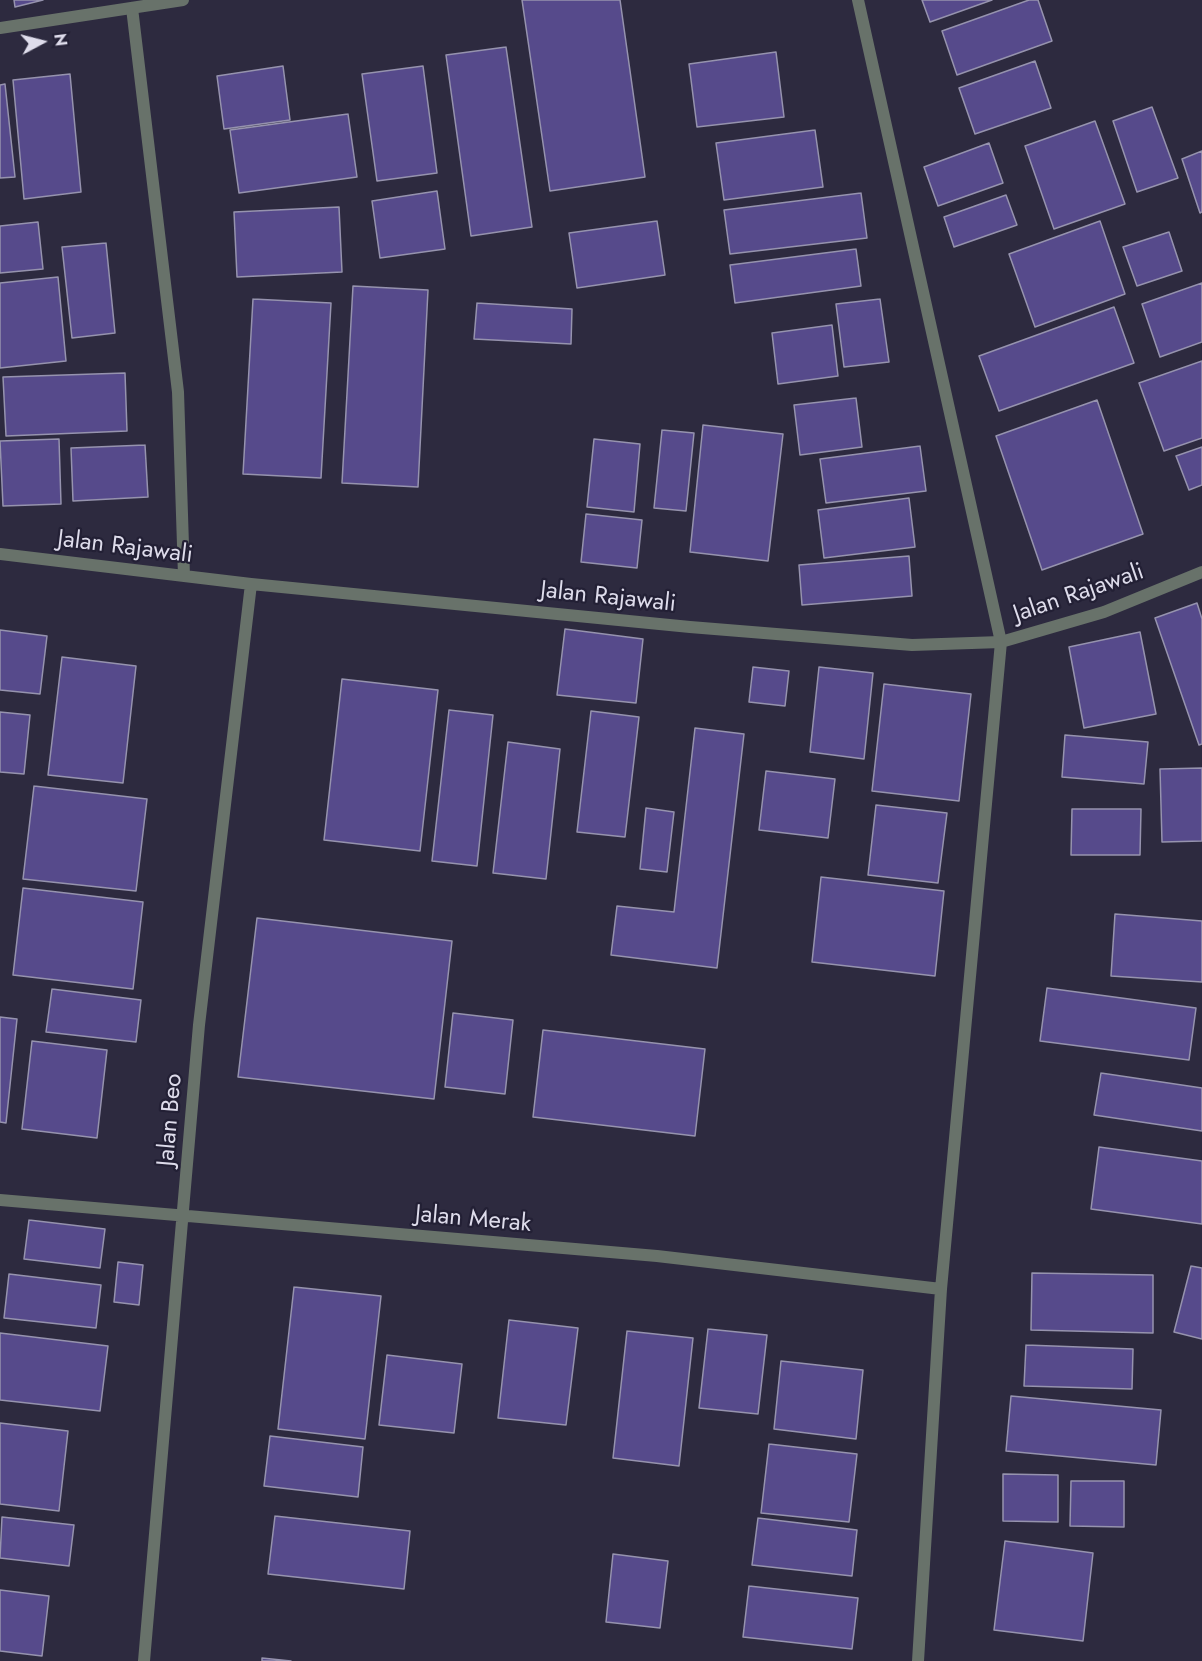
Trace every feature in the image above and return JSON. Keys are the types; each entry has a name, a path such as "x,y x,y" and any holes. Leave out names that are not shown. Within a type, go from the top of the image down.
{"street":[{"path":"0,28 132,8 153,2 183,0"},
{"path":"858,0 1000,642 941,1289 918,1661"},
{"path":"132,8 178,392 184,576"},
{"name":"Jalan Rajawali","path":"0,554 251,584 690,627 900,644 1000,642 1104,612 1202,572"},
{"name":"Jalan Beo","path":"144,1661 200,1025 251,584"},
{"name":"Jalan Merak","path":"0,1200 657,1257 941,1289"}],"building":[{"path":"14,0 43,0 15,7"},
{"path":"522,0 620,0 645,177 550,191"},
{"path":"922,0 992,0 930,22"},
{"path":"1029,0 1038,0 1052,41 957,75 942,31"},
{"path":"506,47 532,227 471,236 446,55"},
{"path":"776,52 784,117 697,127 689,64"},
{"path":"1035,61 1051,108 975,134 959,88"},
{"path":"283,66 290,120 224,129 217,76"},
{"path":"423,66 437,173 377,181 362,74"},
{"path":"70,74 81,192 24,199 13,80"},
{"path":"5,84 15,177 0,178 0,85"},
{"path":"1152,107 1178,178 1137,192 1113,121"},
{"path":"348,114 357,177 239,193 230,130"},
{"path":"1095,121 1125,204 1054,229 1025,146"},
{"path":"815,130 823,187 724,200 716,143"},
{"path":"989,143 1003,183 938,206 924,167"},
{"path":"1202,151 1202,212 1200,213 1182,159"},
{"path":"437,191 445,249 380,258 372,201"},
{"path":"861,193 867,238 730,254 724,210"},
{"path":"1006,195 1017,225 954,247 944,217"},
{"path":"339,207 342,272 237,277 234,212"},
{"path":"657,221 665,275 577,288 569,233"},
{"path":"1100,221 1125,294 1035,327 1009,254"},
{"path":"38,222 43,269 0,273 0,226"},
{"path":"1169,232 1182,271 1137,286 1123,247"},
{"path":"106,243 115,333 72,338 62,247"},
{"path":"856,249 861,286 735,303 730,265"},
{"path":"58,277 66,361 0,368 0,283"},
{"path":"1202,283 1202,342 1160,357 1142,304"},
{"path":"353,286 428,290 418,487 342,483"},
{"path":"253,299 331,303 321,478 243,474"},
{"path":"880,299 889,362 844,367 836,304"},
{"path":"477,303 572,309 571,344 474,339"},
{"path":"1114,307 1134,363 999,411 979,356"},
{"path":"832,325 838,376 778,384 772,333"},
{"path":"1202,361 1202,438 1164,451 1139,383"},
{"path":"125,373 127,431 6,436 3,377"},
{"path":"856,398 862,447 800,455 794,405"},
{"path":"1097,400 1143,534 1042,570 996,436"},
{"path":"703,425 783,434 768,561 690,552"},
{"path":"662,430 694,433 686,511 654,508"},
{"path":"59,439 61,504 3,506 0,441"},
{"path":"594,439 640,444 634,512 587,507"},
{"path":"145,445 148,497 73,501 71,448"},
{"path":"920,446 926,491 826,503 820,459"},
{"path":"1202,447 1202,485 1189,490 1176,456"},
{"path":"909,498 915,547 824,558 818,510"},
{"path":"586,514 642,520 637,568 581,562"},
{"path":"909,556 912,596 802,605 799,565"},
{"path":"1197,603 1202,619 1202,744 1199,745 1155,618"},
{"path":"565,629 643,639 636,703 557,695"},
{"path":"0,630 47,636 40,694 0,690"},
{"path":"1140,632 1156,714 1084,728 1069,647"},
{"path":"62,657 136,666 123,783 48,775"},
{"path":"753,667 789,671 785,706 749,702"},
{"path":"819,667 873,673 864,759 810,752"},
{"path":"342,679 438,690 420,851 324,840"},
{"path":"884,684 971,694 959,801 872,791"},
{"path":"449,710 493,715 477,866 432,861"},
{"path":"591,711 639,717 625,837 577,832"},
{"path":"0,712 30,715 24,774 0,772"},
{"path":"695,728 744,734 717,968 611,955 617,906 674,912"},
{"path":"1065,735 1148,742 1144,784 1062,777"},
{"path":"508,742 560,749 546,879 493,873"},
{"path":"1202,768 1202,841 1162,842 1160,769"},
{"path":"766,771 835,779 828,838 759,830"},
{"path":"34,786 147,799 136,891 23,879"},
{"path":"876,805 947,813 938,883 868,875"},
{"path":"646,808 674,812 667,872 640,869"},
{"path":"1072,809 1141,809 1140,855 1071,855"},
{"path":"821,877 944,891 935,976 812,962"},
{"path":"23,888 143,902 133,989 13,975"},
{"path":"1115,914 1202,921 1202,982 1111,976"},
{"path":"257,918 452,941 434,1099 238,1077"},
{"path":"1047,988 1196,1008 1189,1060 1040,1041"},
{"path":"52,989 141,1000 136,1042 46,1032"},
{"path":"453,1013 513,1020 505,1094 445,1087"},
{"path":"0,1017 17,1019 6,1123 0,1122"},
{"path":"543,1030 705,1049 695,1136 533,1117"},
{"path":"32,1041 107,1050 97,1138 22,1129"},
{"path":"1101,1073 1202,1088 1202,1131 1094,1115"},
{"path":"1099,1147 1202,1161 1202,1224 1091,1209"},
{"path":"29,1220 105,1229 100,1268 24,1259"},
{"path":"118,1262 143,1265 139,1305 114,1302"},
{"path":"1191,1266 1202,1268 1202,1339 1174,1332"},
{"path":"1032,1273 1153,1275 1153,1333 1031,1330"},
{"path":"9,1274 101,1285 96,1328 4,1318"},
{"path":"294,1287 381,1296 365,1439 278,1429"},
{"path":"509,1320 578,1328 566,1425 498,1418"},
{"path":"708,1329 767,1335 758,1414 699,1408"},
{"path":"627,1331 693,1338 679,1466 613,1458"},
{"path":"0,1333 108,1346 100,1411 0,1400"},
{"path":"1026,1345 1133,1349 1132,1389 1024,1386"},
{"path":"387,1355 462,1364 454,1433 379,1425"},
{"path":"781,1361 863,1370 856,1439 774,1429"},
{"path":"1011,1396 1161,1410 1156,1465 1006,1451"},
{"path":"0,1423 68,1431 59,1511 0,1504"},
{"path":"270,1436 363,1447 358,1497 264,1486"},
{"path":"769,1444 857,1454 849,1522 761,1513"},
{"path":"1003,1474 1058,1475 1058,1522 1003,1521"},
{"path":"1071,1481 1124,1481 1124,1527 1070,1526"},
{"path":"275,1516 410,1531 404,1589 268,1574"},
{"path":"2,1517 74,1525 69,1566 0,1558"},
{"path":"758,1518 857,1530 852,1576 752,1565"},
{"path":"1005,1541 1093,1553 1083,1641 994,1630"},
{"path":"613,1554 668,1561 660,1628 606,1622"},
{"path":"749,1586 858,1598 852,1649 743,1637"},
{"path":"0,1590 49,1596 42,1656 0,1651"},
{"path":"262,1658 291,1661 262,1661"}]}
